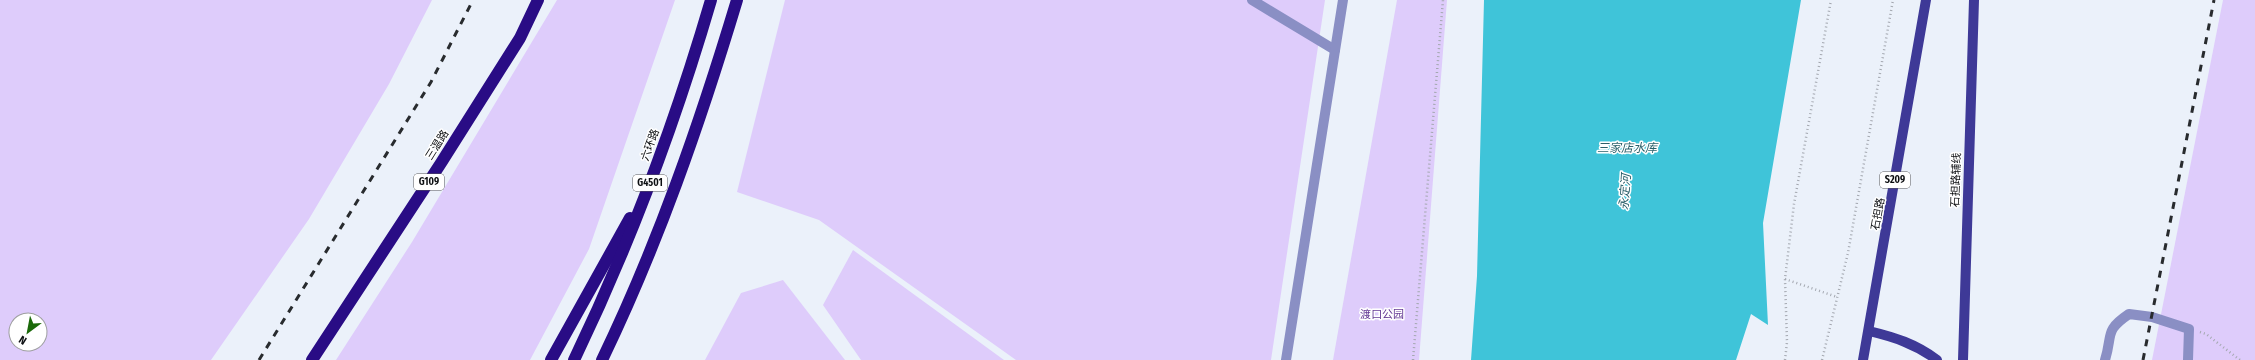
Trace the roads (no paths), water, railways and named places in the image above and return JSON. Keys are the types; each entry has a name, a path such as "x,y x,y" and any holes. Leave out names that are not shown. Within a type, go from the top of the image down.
{"highway":[{"name":"三温路","path":"312,360 441,163 520,38 538,0"},
{"name":"六环路","path":"574,360 620,260 653,175 691,70 711,0"},
{"name":"G4501","path":"602,360 646,264 683,168 737,0"},
{"path":"551,360 653,175"}],"main road":[{"name":"石担路","path":"1863,360 1926,0"},
{"name":"石担路辅线","path":"1963,360 1974,0"},
{"path":"1869,330 1893,336 1921,348 1936,360"}],"street":[{"path":"1252,0 1334,50"},
{"path":"1286,360 1343,0"},
{"path":"2105,360 2109,332 2115,323 2130,314 2152,317 2189,329 2188,360"}],"water":[{"name":"三家店水库","path":"1484,0 1801,0 1763,223 1768,325 1751,314 1736,360 1471,360 1477,276"}],"railway":[{"path":"259,360 431,82 473,0"},
{"path":"2143,360 2214,0"}],"water label":[{"name":"永定河","path":"1625,192"}],"park label":[{"name":"渡口公园","path":"1382,314"}]}
